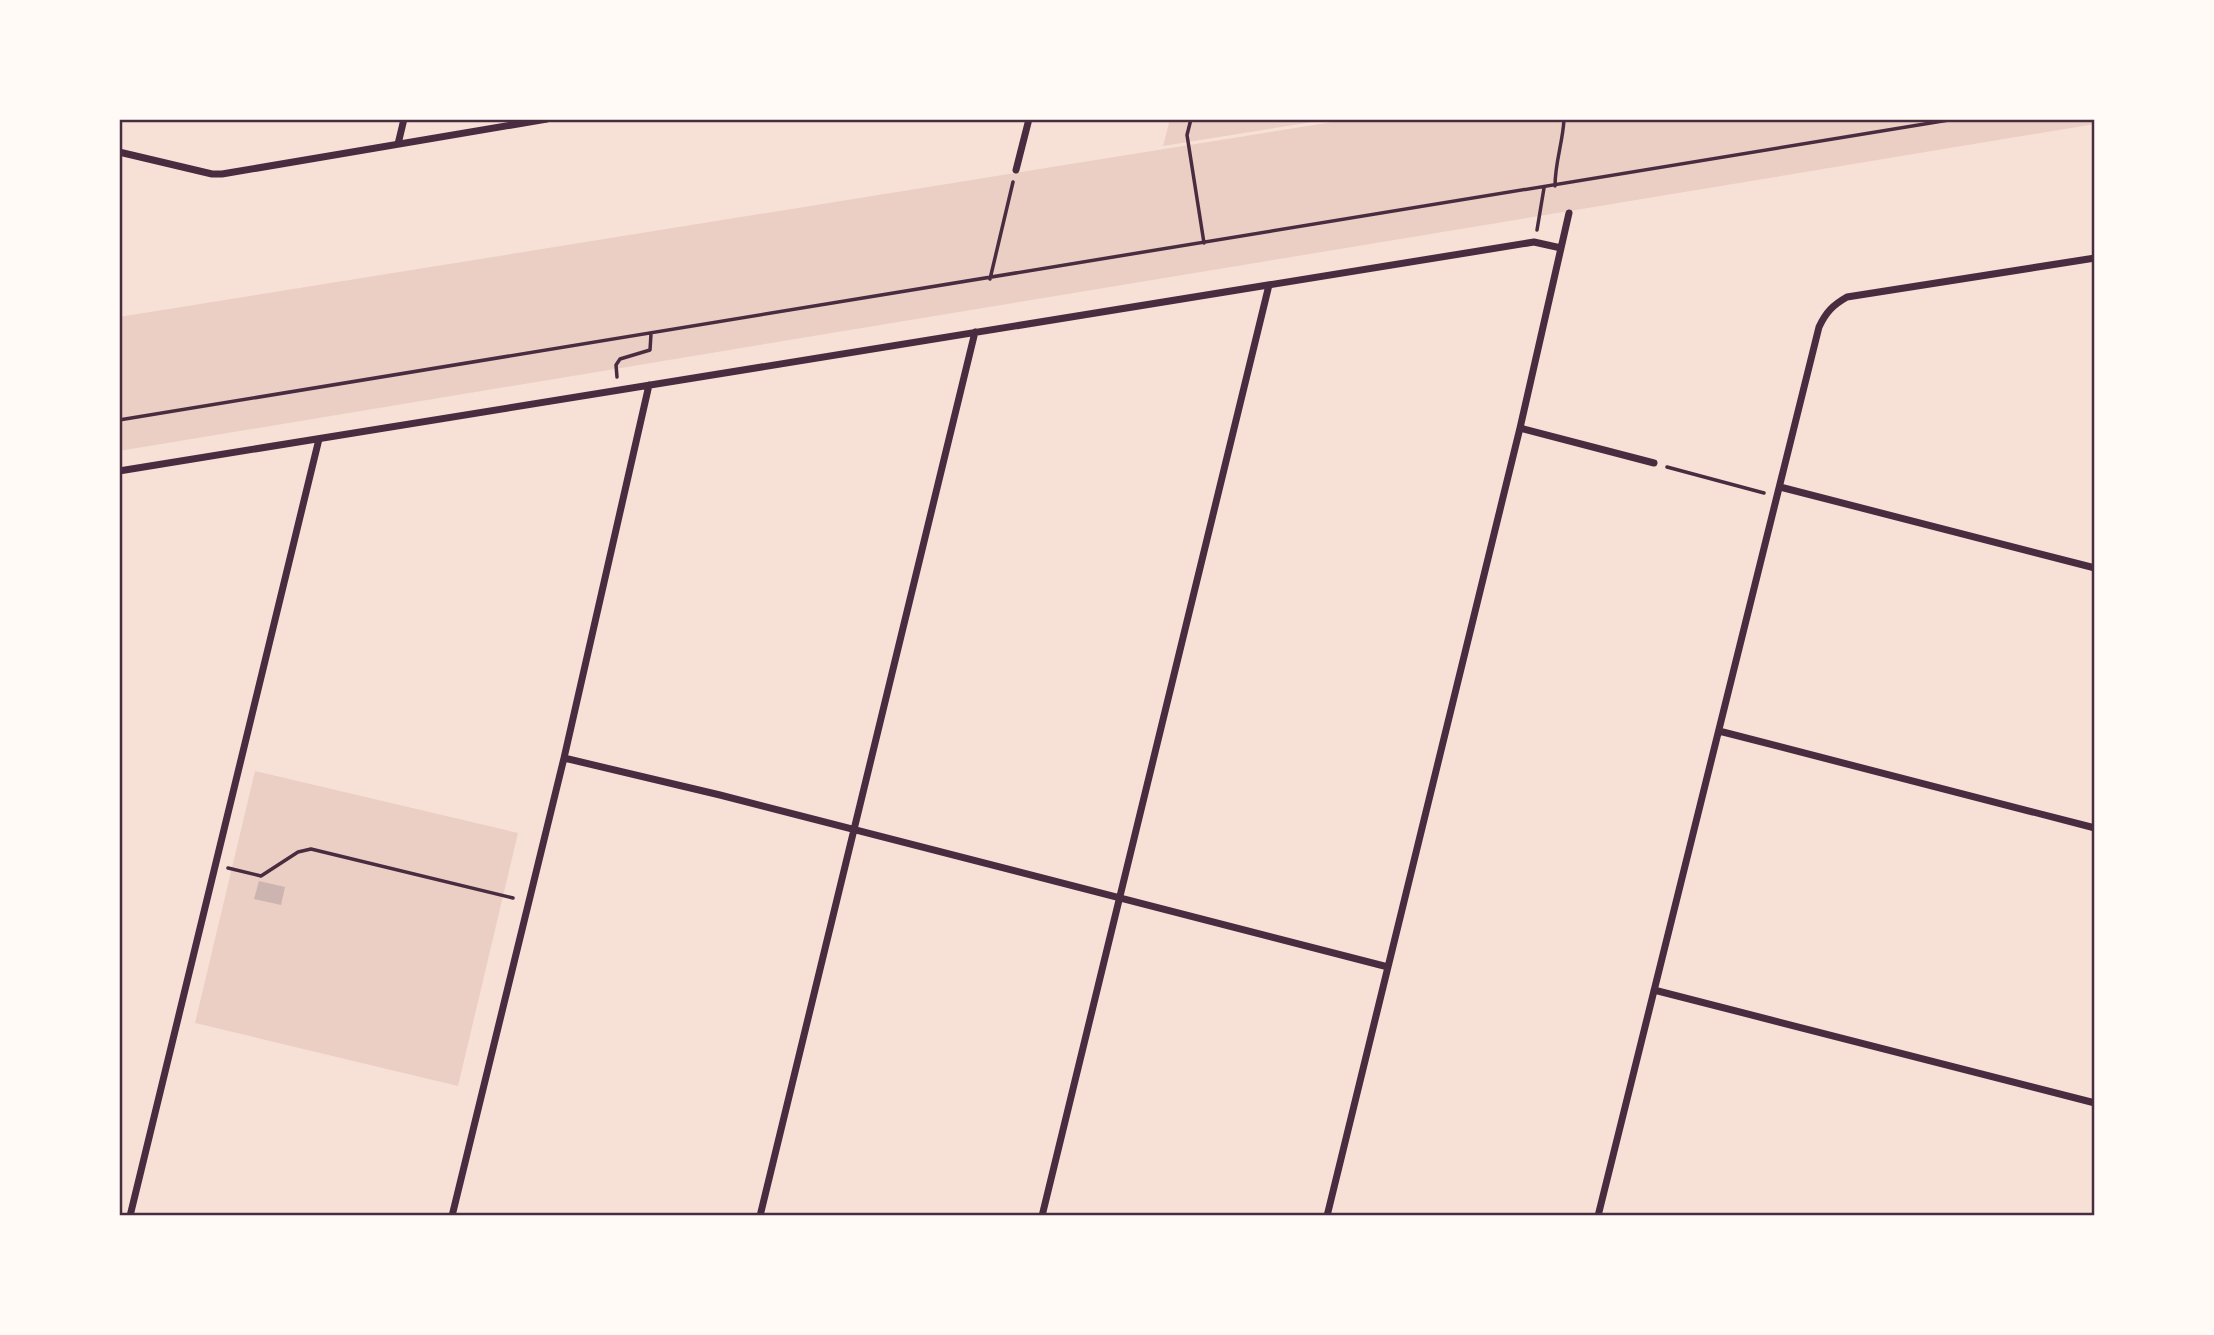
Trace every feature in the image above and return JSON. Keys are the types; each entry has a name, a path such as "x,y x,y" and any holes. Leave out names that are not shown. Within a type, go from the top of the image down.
{"street":[{"path":"398,144 404,119"},
{"path":"119,152 222,174 547,119"},
{"path":"1016,170 1028,119"},
{"path":"1327,1216 1520,428 1569,213"},
{"path":"119,471 1534,242 1561,248"},
{"path":"1598,1216 1819,327 1825,314 1835,303 1847,298 2095,258"},
{"path":"1042,1216 1269,285"},
{"path":"760,1216 975,332"},
{"path":"452,1216 564,758 649,385"},
{"path":"1520,428 1654,463"},
{"path":"130,1216 319,439"},
{"path":"1780,487 2095,569"},
{"path":"1719,731 2095,828"},
{"path":"564,758 1388,967"},
{"path":"1654,990 2095,1103"}],"path":[{"path":"1191,119 1187,135 1204,243"},
{"path":"1555,186 1555,165 1563,136 1564,119"},
{"path":"119,419 990,279 1955,119"},
{"path":"990,279 1016,170"},
{"path":"1537,230 1544,188"},
{"path":"617,379 616,365 620,359 650,350 651,334"},
{"path":"1654,463 1727,485 1777,496"},
{"path":"226,868 261,876 298,852 311,849 513,898"}],"shaded area":[{"path":"1170,119 1331,119 1163,146"},
{"path":"1351,119 2095,119 2095,124 119,451 119,317"},
{"path":"255,771 518,833 458,1086 195,1023"}],"building":[{"path":"259,881 285,887 281,905 254,899"}]}
